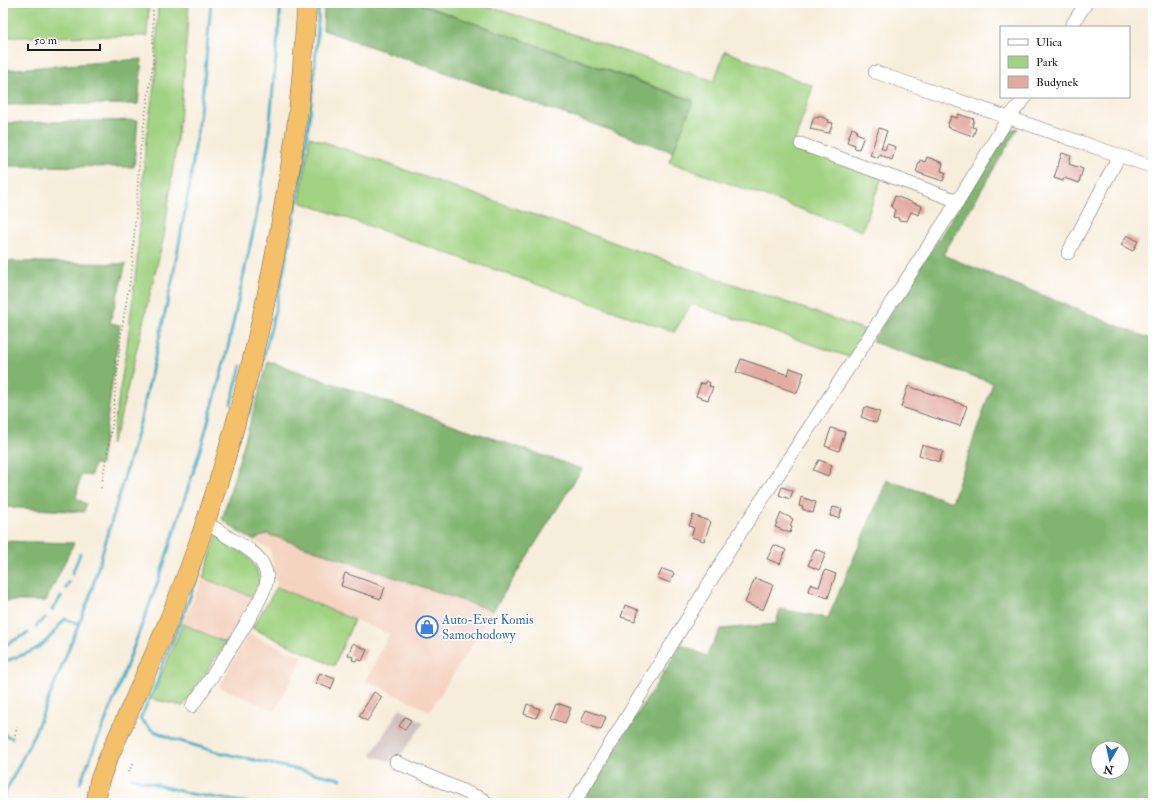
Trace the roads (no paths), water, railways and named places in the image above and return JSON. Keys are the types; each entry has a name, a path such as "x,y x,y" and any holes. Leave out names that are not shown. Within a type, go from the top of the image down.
{"highway":[{"path":"86,803 99,782 176,603 204,523 227,450 258,333 277,244 297,119 307,3"}],"street":[{"path":"1072,26 1086,3"},
{"path":"875,72 1153,167"},
{"path":"574,803 740,533 958,201 1008,118 1025,98"},
{"path":"801,144 958,201"},
{"path":"1068,253 1119,156"},
{"path":"192,706 256,609 266,585 267,577 260,559 252,551 213,526 204,523"},
{"path":"396,762 484,800 486,803"}],"waterway":[{"path":"3,797 33,737 89,599 140,423 173,277 190,183 204,82 211,3"},
{"path":"80,783 115,697 160,576 202,444 226,356 255,223 268,143 281,3"},
{"path":"249,413 275,312 296,210 311,107 319,3"},
{"path":"231,403 241,366"},
{"path":"212,537 183,616 162,665 157,683 140,719 152,730 173,739 217,752 341,779"},
{"path":"72,574 80,554"},
{"path":"66,588 69,582"},
{"path":"52,610 61,597"},
{"path":"36,626 45,618"},
{"path":"3,662 28,653 39,647 51,636 65,619 79,624"},
{"path":"3,646 28,633"},
{"path":"3,734 12,738"},
{"path":"132,778 191,794 250,803"}],"place":[{"name":"Auto-Ever Komis Samochodowy","path":"427,627"}]}
